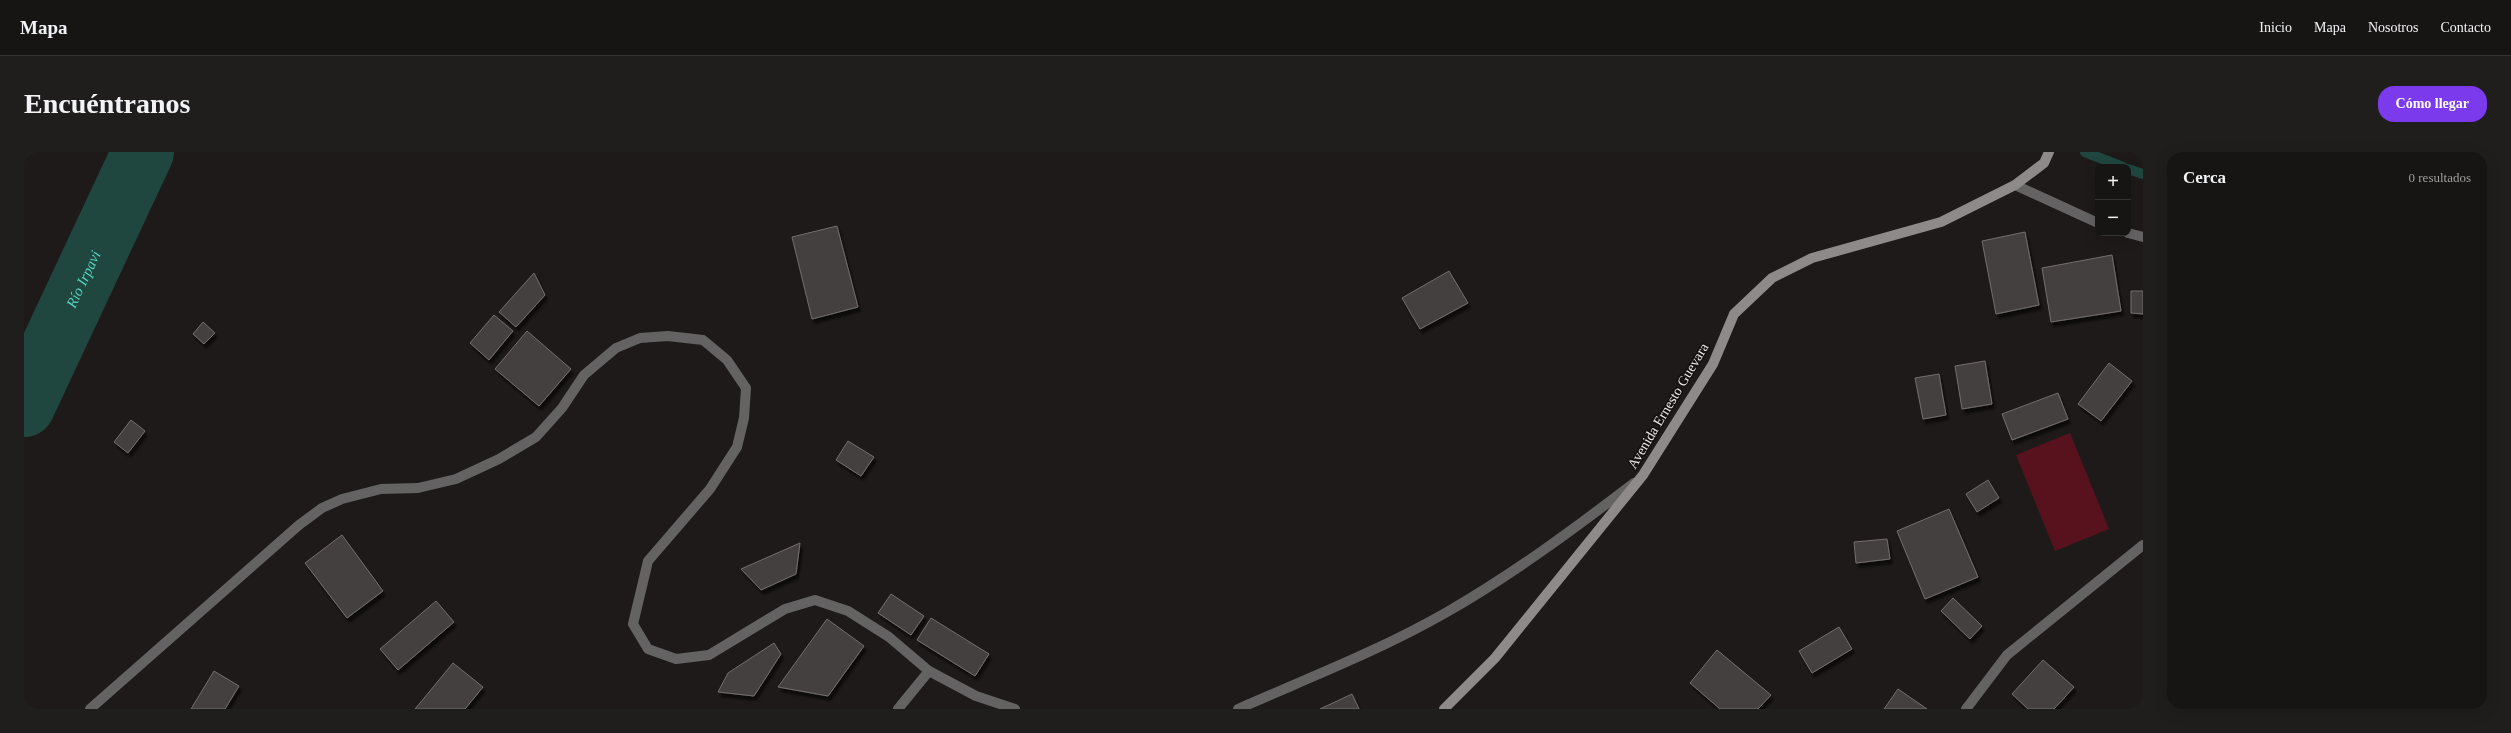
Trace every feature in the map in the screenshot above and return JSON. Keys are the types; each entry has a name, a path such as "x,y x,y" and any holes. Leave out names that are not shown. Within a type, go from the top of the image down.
{"main road":[{"name":"Avenida Ernesto Guevara","path":"1444,709 1495,658 1644,476 1714,364 1734,314 1772,278 1812,258 1941,222 2015,185 2044,163 2049,152"}],"street":[{"path":"2015,185 2095,222"},
{"path":"2131,233 2143,237"},
{"path":"90,709 293,530 322,508 342,499 381,489 418,488 456,479 499,459 536,437 562,408 584,375 616,348 640,338 668,336 703,340 727,360 746,388 744,418 737,447 710,489 648,561 633,624 648,649 676,658 709,654 785,609 815,600 848,611 860,618 889,637 929,671 976,696 1015,709"},
{"path":"1238,709 1314,678 1446,612 1553,545 1644,476"},
{"path":"1966,709 2007,655 2143,545"},
{"path":"898,709 929,671"}],"shaded area":[{"path":"2070,433 2109,529 2055,551 2016,455"}],"building":[{"path":"837,226 858,307 812,319 792,237"},
{"path":"2025,232 2039,305 1996,314 1982,241"},
{"path":"2112,255 2121,311 2051,322 2042,268"},
{"path":"1449,271 1468,303 1420,329 1402,298"},
{"path":"534,273 545,295 516,327 499,312"},
{"path":"2131,291 2143,291 2143,314 2131,313"},
{"path":"494,315 513,331 489,360 470,343"},
{"path":"203,322 215,333 204,344 193,334"},
{"path":"527,331 571,369 539,406 495,369"},
{"path":"1985,361 1992,404 1962,409 1955,366"},
{"path":"2109,363 2132,381 2101,421 2078,404"},
{"path":"1939,374 1946,415 1923,419 1915,378"},
{"path":"2058,393 2068,419 2012,440 2002,414"},
{"path":"131,420 145,431 128,453 114,442"},
{"path":"848,441 874,457 861,476 836,460"},
{"path":"1988,480 1999,498 1977,512 1966,494"},
{"path":"1949,509 1978,577 1925,599 1897,531"},
{"path":"342,535 383,591 347,618 305,563"},
{"path":"1887,539 1890,559 1856,563 1854,542"},
{"path":"800,543 796,574 761,590 741,569"},
{"path":"891,594 924,616 911,635 878,613"},
{"path":"1953,598 1982,626 1970,639 1941,611"},
{"path":"436,601 454,622 398,670 380,649"},
{"path":"931,618 989,654 975,676 917,640"},
{"path":"827,619 864,646 828,696 778,687"},
{"path":"1839,627 1852,649 1812,673 1799,651"},
{"path":"774,643 781,654 754,696 718,692 728,673"},
{"path":"1717,650 1771,695 1758,709 1720,709 1690,683"},
{"path":"2043,660 2074,687 2054,709 2028,709 2012,694"},
{"path":"453,663 483,687 465,709 415,709"},
{"path":"214,671 239,686 225,709 191,709"},
{"path":"1898,689 1927,709 1884,709"},
{"path":"1352,694 1359,709 1320,709"}],"waterway":[{"name":"Río Irpavi","path":"24,406 143,152"},
{"path":"2085,152 2115,164"},
{"path":"2131,170 2143,174"}]}
